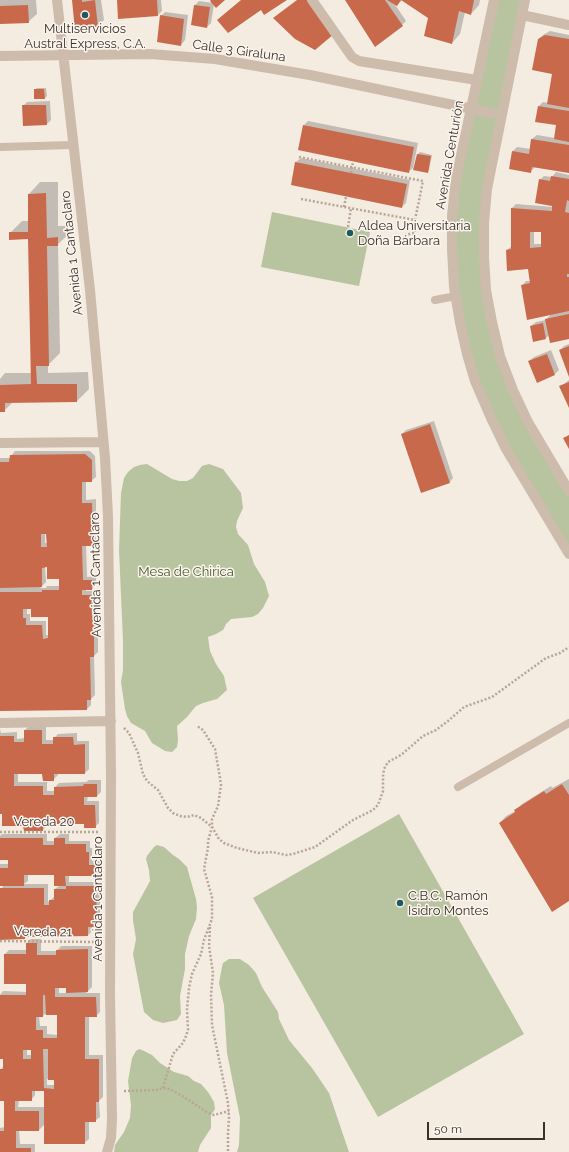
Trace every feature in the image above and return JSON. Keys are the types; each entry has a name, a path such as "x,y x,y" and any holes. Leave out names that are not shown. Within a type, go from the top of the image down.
{"street":[{"name":"Avenida 1 Cantaclaro","path":"57,0 90,290 104,442 108,524 111,721 112,1092 111,1138 108,1152"},
{"path":"312,0 352,57 359,61 477,80"},
{"name":"Avenida Centurión","path":"494,0 456,179 452,216 452,249 456,296 467,354 475,381 491,418 506,449 569,554"},
{"path":"525,0 487,189 484,223 485,276 492,322 500,356 513,390 528,422 569,491"},
{"path":"522,16 569,25"},
{"name":"Calle 3 Giraluna","path":"0,56 150,54 215,59 310,75 502,115"},
{"path":"0,443 104,442"},
{"path":"0,723 111,721"}],"lane":[{"path":"0,147 73,144"},
{"path":"435,300 456,296"},
{"path":"458,787 569,723"}],"path":[{"path":"299,157 422,181 414,233 405,234"},
{"path":"351,173 353,162"},
{"path":"344,207 346,196"},
{"path":"301,199 415,220"},
{"path":"348,227 351,208"},
{"path":"111,721 124,728 129,733 140,759 143,774 158,790 168,808 173,813 180,816 187,817 194,815 201,818 212,827 219,839 224,843 237,848 258,853 272,852 286,855 293,854 315,847 353,820 373,810 378,805 383,791 382,776 388,762 401,755 423,736 436,730 464,707 492,697 546,658 560,653 569,647"},
{"path":"163,1088 173,1054 183,1043 188,1030 187,1009 192,974 201,954 206,933 212,920 212,897 204,869 208,841 212,827 212,819 218,806 221,785 215,749 203,730 197,726"},
{"name":"Vereda 20","path":"0,832 111,832"},
{"path":"210,926 209,946 213,973 210,995 212,1025 229,1111 228,1152"},
{"name":"Vereda 21","path":"0,941 111,942"},
{"path":"112,1092 156,1090 163,1088 177,1092 208,1113 214,1115 229,1111"}],"green space":[{"path":"494,0 525,0 487,189 486,290 513,390 569,491 569,554 491,418 460,323 452,216"},
{"path":"272,212 370,232 359,286 261,267"},
{"name":"Mesa de Chirica","path":"147,464 172,479 179,481 187,481 193,478 202,466 209,464 223,469 241,493 243,508 236,527 238,534 248,545 254,564 265,582 269,596 258,614 252,617 231,619 223,630 208,637 210,651 224,676 227,690 217,699 196,706 177,726 177,747 172,752 165,751 152,743 145,731 131,723 125,709 121,682 123,670 123,641 119,550 121,493 124,478 128,472 134,467"},
{"path":"399,814 524,1034 378,1117 253,898"},
{"path":"157,845 164,847 187,867 197,907 196,919 189,936 185,954 185,969 180,996 181,1014 177,1020 163,1023 153,1020 144,1012 133,954 136,939 133,912 150,881 146,859 147,856"},
{"path":"229,959 240,959 249,965 256,973 262,987 278,1012 279,1019 289,1040 312,1068 329,1093 349,1152 237,1152 239,1145 240,1118 227,1053 224,1005 219,983 223,963"},
{"path":"139,1049 152,1055 160,1063 174,1072 188,1076 201,1084 214,1102 215,1109 211,1115 211,1128 200,1145 198,1152 114,1152 115,1145 124,1132 130,1118 131,1105 128,1081 132,1058"}],"building":[{"name":"Multiservicios Austral Express, C.A.","path":"72,0 82,0 82,2 95,0 98,27 75,30"},
{"path":"117,0 157,0 158,16 118,19"},
{"path":"225,0 216,8 210,1"},
{"path":"241,0 287,0 264,15 261,10 228,33 217,20"},
{"path":"297,0 307,0 334,34 315,50 295,39 273,18"},
{"path":"345,0 385,0 403,26 375,47"},
{"path":"387,0 401,0 397,6"},
{"path":"401,0 474,0 471,15 459,11 452,44 424,36 428,18"},
{"path":"28,5 29,23 0,24 0,6"},
{"path":"194,5 210,7 207,28 191,25"},
{"path":"160,15 184,19 181,46 157,42"},
{"path":"545,35 569,39 569,108 547,104 552,74 532,70 538,39"},
{"path":"34,89 44,89 45,99 34,99"},
{"path":"22,105 46,105 47,125 23,126"},
{"path":"538,106 569,111 569,142 554,139 556,125 535,122"},
{"path":"303,125 414,147 409,173 298,150"},
{"path":"531,139 569,145 569,173 532,167 531,173 509,169 512,151 529,154"},
{"path":"417,154 431,156 428,173 413,170"},
{"path":"295,162 407,184 402,208 291,185"},
{"path":"551,176 569,179 569,201 567,200 565,212 569,213 569,274 567,274 567,277 569,277 569,311 527,320 521,285 530,283 528,269 507,271 506,250 511,249 511,208 552,211 552,206 535,203 539,179 550,181","holes":["530,232 541,232 541,247 530,248"]},
{"path":"46,193 47,238 58,237 58,246 47,246 49,366 36,366 37,384 77,384 77,402 5,403 5,412 0,412 0,385 31,384 28,239 9,240 9,232 28,232 28,194"},
{"path":"569,314 569,339 550,343 545,319"},
{"path":"543,323 546,339 533,342 530,326"},
{"path":"569,346 569,377 559,350"},
{"path":"547,354 555,375 537,383 528,361"},
{"path":"569,382 569,408 559,386"},
{"path":"430,424 450,483 421,493 401,434"},
{"path":"569,435 569,449 563,438"},
{"path":"85,454 92,460 92,482 82,482 82,503 92,503 93,546 82,546 83,580 92,580 92,590 82,590 82,595 91,595 92,617 94,617 94,657 90,657 91,700 87,700 87,710 0,711 0,592 42,592 42,590 59,590 59,579 47,579 47,567 42,568 42,587 0,588 0,462 9,462 10,455","holes":["41,534 46,534 47,547 41,547","23,609 31,609 31,617 48,617 48,638 43,639 42,625 26,625 26,618 23,618"]},
{"path":"24,730 42,730 42,744 53,744 53,737 73,737 74,745 85,744 85,774 54,774 54,781 43,781 42,774 14,774 14,786 43,786 43,795 54,795 54,787 97,784 97,797 84,797 84,805 95,805 96,828 84,828 84,824 54,824 54,817 43,817 43,831 24,831 23,826 2,826 2,814 0,814 0,736 14,736 14,742 24,742"},
{"path":"562,784 569,795 569,901 552,912 499,823 515,812 514,810 544,791 546,794"},
{"path":"0,838 43,838 43,845 54,845 54,838 65,838 65,844 86,844 86,852 89,852 89,865 97,865 97,876 65,876 66,886 54,886 54,875 24,875 24,886 0,886 0,868 8,868 8,860 0,860"},
{"path":"66,886 96,886 97,927 88,927 88,936 25,937 25,939 0,940 0,888 44,888 44,905 49,905 49,900 54,900 54,889 66,889"},
{"path":"26,943 37,943 37,955 56,955 56,950 88,949 88,992 66,993 66,988 55,988 55,997 96,997 97,1017 85,1017 85,1059 99,1059 99,1102 96,1102 96,1122 85,1122 85,1144 44,1144 44,1091 32,1091 32,1101 15,1101 15,1111 39,1111 39,1131 16,1131 16,1148 31,1148 31,1152 0,1152 0,1131 4,1131 4,1101 0,1101 0,1069 3,1069 3,1059 0,1059 0,995 26,995 26,984 4,984 4,954 26,954","holes":["43,995 45,995 46,1015 57,1015 57,1038 43,1038 43,1030 36,1030 36,1017 43,1017","43,1049 48,1049 48,1080 54,1080 54,1089 44,1088","23,1050 31,1050 31,1059 23,1059"]}],"place":[{"name":"Multiservicios Austral Express, C.A.","path":"85,15"},
{"name":"Aldea Universitaria Doña Bárbara","path":"350,233"},
{"name":"C.B.C. Ramón Isidro Montes","path":"400,903"}]}
